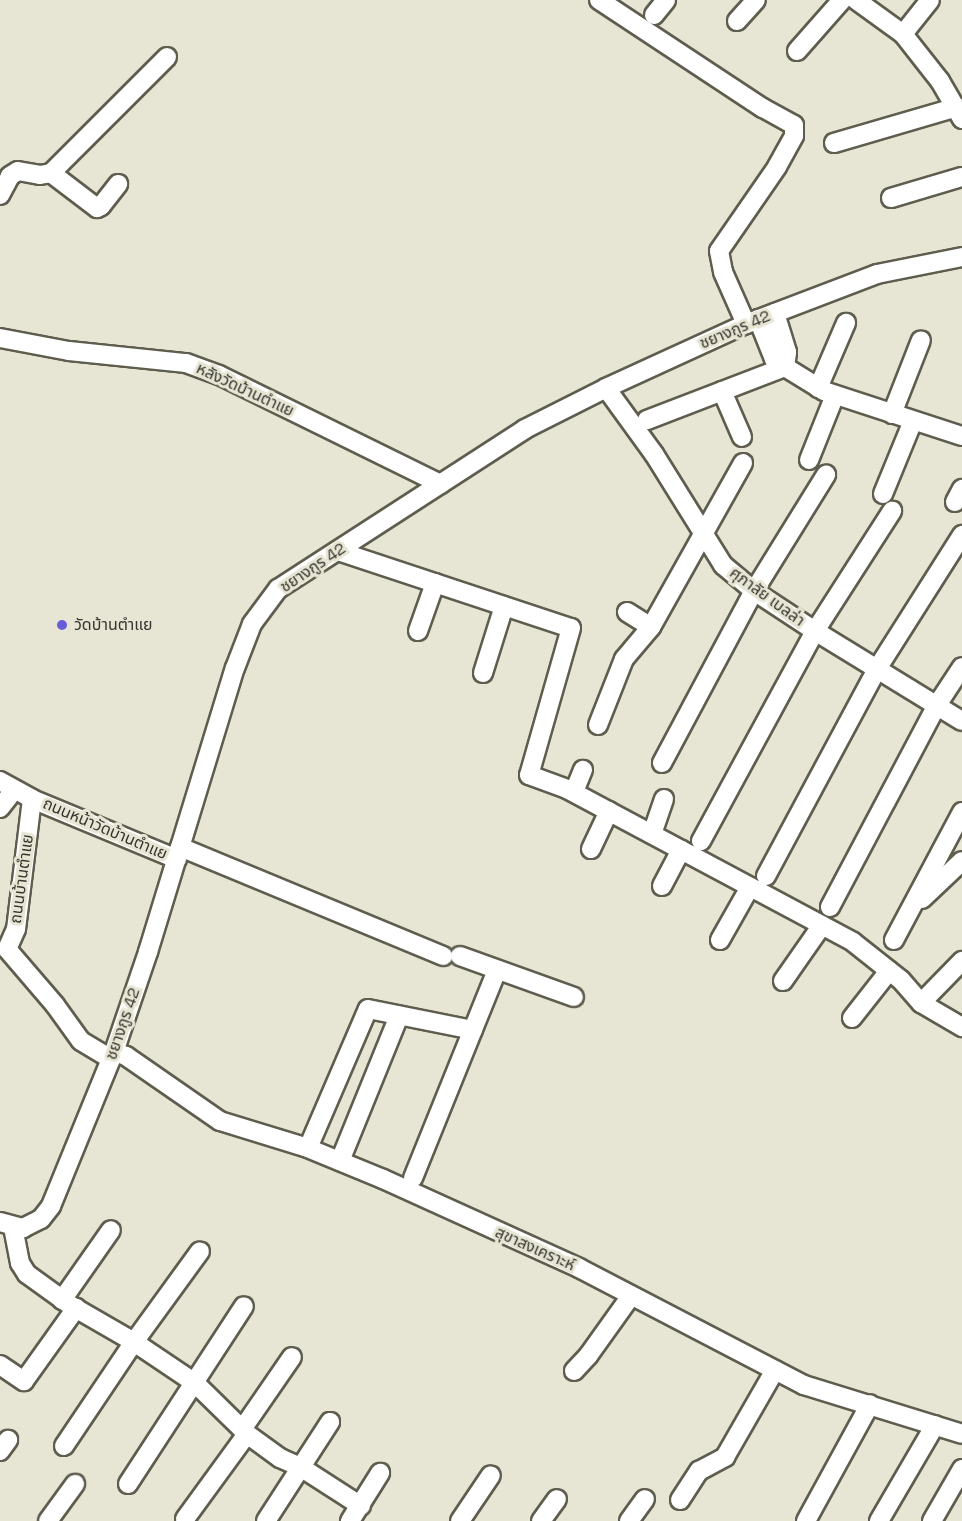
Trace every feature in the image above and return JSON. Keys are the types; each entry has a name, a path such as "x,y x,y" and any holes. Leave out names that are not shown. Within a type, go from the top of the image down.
{"street":[{"path":"600,0 763,108 794,125 794,136 777,167 719,251 723,272 760,319 774,359 826,391 962,436"},
{"path":"654,15 666,0"},
{"path":"737,21 756,0"},
{"path":"797,51 842,0"},
{"path":"834,142 960,112 903,34 856,0"},
{"path":"903,34 930,0"},
{"path":"0,195 10,176 18,171 40,175 51,173 167,57"},
{"path":"51,173 96,208 102,206 118,184"},
{"path":"891,198 962,177"},
{"name":"ชยางกูร 42","path":"4,1224 23,1228 33,1225 51,1206 113,1055 179,853 235,668 252,624 278,589 525,429 606,388 760,319 877,274 962,257"},
{"path":"809,460 846,323"},
{"name":"หลังวัดบ้านตำแย","path":"0,338 69,351 186,363 219,375 441,484"},
{"path":"892,414 921,340"},
{"path":"647,420 785,367"},
{"name":"ศุภาลัย เบลล่า","path":"606,388 654,454 723,565 754,591 815,631 962,721"},
{"path":"722,392 742,437"},
{"path":"883,495 913,421"},
{"path":"598,725 624,659 651,627 702,532 743,463"},
{"path":"662,763 754,591 826,475"},
{"path":"701,841 815,631 892,511"},
{"path":"766,876 877,669 962,535"},
{"path":"338,551 572,628 529,775 574,792 853,942 889,971 921,1003 962,1027"},
{"path":"418,631 435,583"},
{"path":"483,674 504,606"},
{"path":"627,612 651,627"},
{"path":"830,907 937,705 962,668"},
{"path":"574,792 583,770"},
{"path":"0,808 7,786 32,799"},
{"name":"ถนนหน้าวัดบ้านตำแย","path":"32,799 451,956 574,997"},
{"name":"ถนนบ้านตำแย","path":"32,799 16,929 4,952 56,1005 81,1041 113,1055"},
{"path":"652,834 664,799"},
{"path":"591,849 609,811"},
{"path":"894,940 961,814"},
{"path":"662,886 681,850"},
{"path":"910,910 962,861"},
{"path":"720,940 750,887"},
{"path":"783,981 822,925"},
{"path":"921,1003 962,961"},
{"path":"413,1178 497,970"},
{"path":"852,1018 889,971"},
{"path":"308,1148 368,1009 473,1030"},
{"path":"340,1161 399,1016"},
{"name":"สุขาสงเคราะห์","path":"113,1055 126,1056 212,1117 308,1148 340,1161 579,1268 804,1385 962,1434"},
{"path":"324,1110 355,1124"},
{"path":"4,1224 24,1269 69,1304 135,1342 195,1383 245,1431 280,1458 302,1468 356,1514 380,1473"},
{"path":"0,1365 24,1381 111,1230"},
{"path":"64,1446 200,1251"},
{"path":"574,1371 588,1356 631,1296"},
{"path":"128,1484 244,1306"},
{"path":"185,1519 292,1357"},
{"path":"680,1500 699,1471 725,1457 775,1370"},
{"path":"806,1521 870,1404"},
{"path":"266,1521 330,1422"},
{"path":"879,1521 935,1425"},
{"path":"932,1521 962,1469"},
{"path":"460,1521 491,1475"},
{"path":"48,1521 75,1484"},
{"path":"541,1521 557,1498"},
{"path":"629,1521 645,1498"}],"place":[{"name":"วัดบ้านตำแย","path":"62,625"}]}
